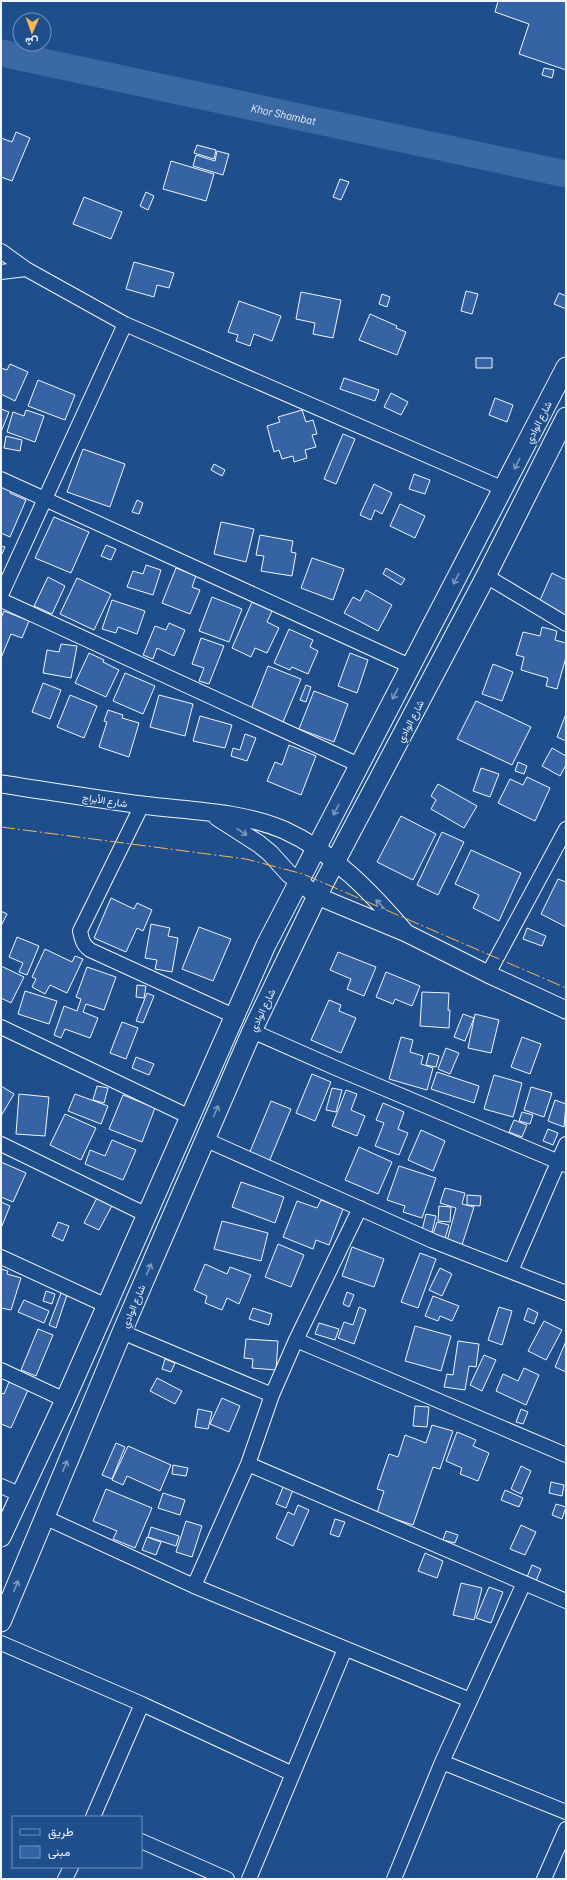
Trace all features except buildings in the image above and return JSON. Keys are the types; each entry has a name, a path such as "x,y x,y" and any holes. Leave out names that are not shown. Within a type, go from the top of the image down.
{"main road":[{"name":"شارع الوادي","path":"1,1537 65,1400 266,945 410,666 504,490 566,367"},
{"name":"شارع الوادي","path":"1,1622 122,1332 252,1031 317,896 486,576 566,417"}],"street":[{"path":"1,251 26,269 125,324 504,490"},
{"path":"1,272 26,269"},
{"path":"1,595 125,324"},
{"path":"1,479 410,666"},
{"path":"486,576 566,624"},
{"path":"1,600 359,765"},
{"name":"شارع الأبراج","path":"1,784 142,805 209,812 268,824 285,831 316,848 335,862 378,901 406,933"},
{"path":"142,805 80,931 84,946 234,1016"},
{"path":"209,812 259,844 298,882 317,896 406,933 488,974 566,1010"},
{"path":"488,974 566,830"},
{"path":"1,1027 190,1117"},
{"path":"252,1031 562,1164"},
{"path":"204,1140 433,1241 566,1293"},
{"path":"1,1144 147,1215"},
{"path":"511,1271 562,1164 566,1144"},
{"path":"194,1586 248,1464 272,1395 296,1340 360,1208"},
{"path":"1,1257 107,1306"},
{"path":"122,1332 272,1395"},
{"path":"296,1340 566,1455"},
{"path":"1,1370 65,1400"},
{"path":"248,1464 566,1601"},
{"path":"1,1486 21,1495"},
{"path":"44,1517 194,1586 470,1700"},
{"path":"394,1879 442,1762 524,1583"},
{"path":"1,1643 142,1704 293,1774"},
{"path":"249,1879 345,1649"},
{"path":"93,1816 142,1704"},
{"path":"442,1762 566,1812"},
{"path":"544,1879 566,1829"},
{"path":"142,1842 227,1879"},
{"path":"65,1879 70,1868"}],"waterway":[{"name":"Khor Shambat","path":"1,53 566,174"}],"power":[{"path":"1,827 246,859 303,874 566,988"}]}
